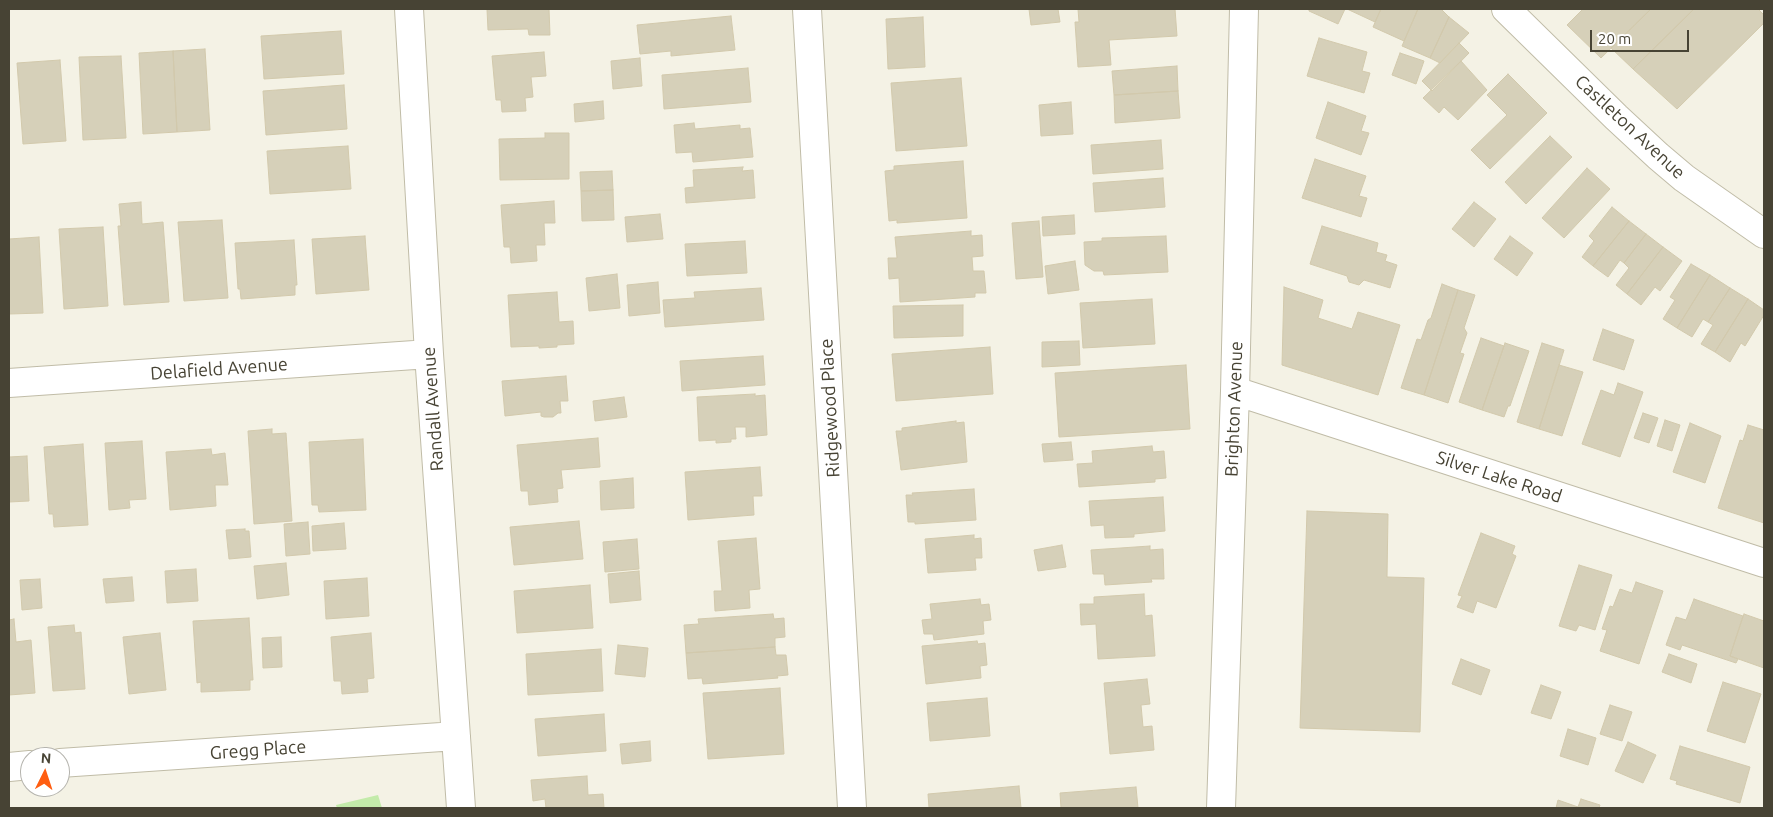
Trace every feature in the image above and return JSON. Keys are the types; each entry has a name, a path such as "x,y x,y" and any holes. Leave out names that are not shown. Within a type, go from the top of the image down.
{"street":[{"name":"Randall Avenue","path":"409,9 429,354 461,808"},
{"name":"Ridgewood Place","path":"807,9 852,808"},
{"name":"Brighton Avenue","path":"1220,808 1244,9"},
{"name":"Castleton Avenue","path":"1506,9 1658,156 1684,178 1764,234"},
{"name":"Delafield Avenue","path":"9,383 429,354"},
{"name":"Silver Lake Road","path":"1234,391 1764,563"},
{"name":"Gregg Place","path":"70,762 456,736"}],"green space":[{"path":"378,795 382,808 337,808 336,805"}],"building":[{"path":"487,9 549,9 550,35 529,35 528,29 488,30"},
{"path":"1029,9 1058,9 1060,22 1031,25"},
{"path":"1078,9 1175,9 1177,36 1109,40 1111,65 1078,67 1075,22 1079,22"},
{"path":"1309,9 1345,9 1338,24 1309,11"},
{"path":"1347,9 1381,9 1375,22"},
{"path":"1381,9 1418,9 1404,41 1373,27"},
{"path":"1418,9 1441,9 1449,17 1430,58 1402,46"},
{"path":"1583,9 1651,9 1601,58 1567,25"},
{"path":"1651,9 1694,9 1633,69 1611,48"},
{"path":"1694,9 1758,9 1764,15 1764,23 1677,109 1633,69"},
{"path":"731,16 735,50 671,56 671,51 640,54 637,25"},
{"path":"923,17 925,67 888,69 886,19"},
{"path":"1449,17 1469,33 1440,63 1430,58"},
{"path":"341,31 344,74 264,79 261,36"},
{"path":"1319,38 1367,52 1362,71 1370,73 1364,93 1307,76"},
{"path":"1459,43 1469,53 1432,91 1422,81"},
{"path":"205,49 210,130 177,132 173,51"},
{"path":"173,51 177,132 143,134 139,53"},
{"path":"544,52 546,76 531,77 533,97 525,98 526,111 502,112 501,100 496,100 492,56"},
{"path":"1400,53 1424,61 1416,84 1392,75"},
{"path":"121,56 126,138 83,140 79,57"},
{"path":"640,58 642,86 613,89 611,61"},
{"path":"60,60 66,141 23,144 17,63"},
{"path":"1461,61 1487,90 1458,120 1444,107 1439,113 1423,98"},
{"path":"1177,66 1178,91 1114,95 1112,71"},
{"path":"748,68 751,102 664,109 662,75"},
{"path":"1508,74 1547,113 1490,169 1471,150 1507,115 1487,95"},
{"path":"961,78 967,146 896,151 891,83"},
{"path":"344,85 347,129 266,135 263,91"},
{"path":"1178,91 1180,118 1115,123 1114,95"},
{"path":"603,101 604,119 575,122 574,104"},
{"path":"1071,102 1073,134 1041,136 1039,105"},
{"path":"1328,102 1366,116 1361,131 1369,133 1361,155 1316,138"},
{"path":"694,123 695,129 740,125 740,129 750,128 753,157 693,162 692,152 676,153 674,125"},
{"path":"545,133 569,133 569,179 500,180 499,139 545,138"},
{"path":"1550,136 1572,157 1526,204 1505,182"},
{"path":"1161,140 1163,169 1093,174 1091,145"},
{"path":"348,146 351,189 270,194 267,151"},
{"path":"1315,159 1366,176 1359,196 1367,198 1361,217 1302,198"},
{"path":"963,161 967,218 897,223 897,220 889,221 885,171 894,170 894,166"},
{"path":"743,167 742,171 753,170 755,198 686,203 685,188 694,187 693,170"},
{"path":"1587,168 1610,189 1564,238 1542,218"},
{"path":"612,171 613,190 581,191 580,172"},
{"path":"1163,178 1165,207 1095,212 1093,183"},
{"path":"613,190 614,220 582,221 581,191"},
{"path":"554,201 555,223 544,223 545,245 536,245 537,261 511,263 510,247 504,247 501,205"},
{"path":"141,202 142,224 163,222 169,302 124,305 118,226 121,226 119,204"},
{"path":"1474,202 1496,219 1474,247 1452,229"},
{"path":"1612,207 1629,221 1593,266 1582,257 1594,241 1589,236"},
{"path":"660,214 663,239 627,242 625,217"},
{"path":"1074,215 1075,234 1043,236 1042,217"},
{"path":"222,220 228,298 184,301 178,222"},
{"path":"1039,221 1043,277 1016,279 1012,223"},
{"path":"1629,221 1646,234 1624,263 1620,260 1608,277 1593,266"},
{"path":"1322,226 1378,243 1376,252 1387,255 1385,261 1397,265 1390,288 1364,280 1359,285 1349,282 1347,276 1310,264"},
{"path":"103,227 108,306 64,309 59,229"},
{"path":"971,231 971,236 982,235 983,256 972,257 973,271 984,271 986,293 975,293 975,297 900,302 899,278 889,279 888,258 897,258 895,237"},
{"path":"1646,234 1663,247 1627,294 1616,285 1629,268 1624,263"},
{"path":"365,236 369,290 316,294 312,239"},
{"path":"1166,236 1168,272 1104,275 1103,271 1094,271 1085,265 1084,242 1102,241 1102,238"},
{"path":"1510,236 1533,253 1517,276 1494,259"},
{"path":"39,237 43,313 9,314 9,239"},
{"path":"294,240 297,285 295,285 295,295 241,299 240,289 238,289 235,243"},
{"path":"745,241 747,273 687,276 685,244"},
{"path":"1663,247 1682,261 1660,291 1655,287 1641,305 1627,294"},
{"path":"1075,261 1079,290 1048,294 1045,266"},
{"path":"1691,264 1710,275 1677,328 1663,319 1675,300 1670,297"},
{"path":"617,274 620,308 589,311 586,278"},
{"path":"1710,275 1730,288 1708,322 1703,319 1692,337 1677,328"},
{"path":"658,282 660,313 629,316 627,285"},
{"path":"1442,284 1458,290 1424,395 1401,388 1417,339 1421,340 1428,320 1431,318"},
{"path":"1284,287 1323,300 1318,318 1352,329 1358,312 1400,325 1378,395 1282,365"},
{"path":"761,288 764,320 665,327 663,300 695,298 694,292"},
{"path":"1730,288 1748,299 1715,352 1701,344 1713,325 1708,322"},
{"path":"1458,290 1475,295 1464,328 1467,333 1460,353 1464,354 1448,403 1424,395"},
{"path":"557,292 559,322 573,321 574,344 539,348 539,346 511,347 508,295"},
{"path":"1152,299 1155,344 1083,348 1080,303"},
{"path":"1748,299 1764,310 1764,315 1745,346 1741,343 1730,362 1715,352"},
{"path":"963,305 963,336 894,338 893,306"},
{"path":"1603,329 1634,340 1624,370 1593,360"},
{"path":"1481,338 1504,346 1482,410 1459,402"},
{"path":"1079,341 1080,365 1042,367 1042,342"},
{"path":"1505,343 1529,351 1510,406 1508,406 1504,417 1482,410"},
{"path":"1542,343 1564,350 1539,429 1517,422"},
{"path":"990,347 993,394 896,401 892,354"},
{"path":"763,356 765,385 682,391 680,361"},
{"path":"1186,365 1190,429 1059,437 1055,373"},
{"path":"1559,365 1583,372 1562,436 1539,429"},
{"path":"566,376 568,401 560,401 561,413 553,417 541,416 541,412 505,416 502,381"},
{"path":"1618,383 1643,392 1620,457 1582,444 1601,390 1614,395"},
{"path":"755,394 755,396 765,395 767,435 746,437 746,427 735,427 736,439 731,439 731,442 716,443 716,440 699,441 697,397"},
{"path":"624,397 627,417 595,421 593,401"},
{"path":"1643,413 1658,418 1649,443 1634,438"},
{"path":"1665,420 1680,425 1672,451 1657,446"},
{"path":"956,421 956,423 964,422 967,462 901,470 896,431 902,431 902,428"},
{"path":"1690,423 1721,436 1705,483 1673,472"},
{"path":"1748,425 1764,430 1764,523 1718,508 1740,440 1743,441"},
{"path":"272,429 272,434 286,433 292,521 254,524 248,431"},
{"path":"598,438 600,467 561,470 563,488 557,489 558,502 529,505 528,491 521,491 517,445"},
{"path":"363,439 366,510 319,512 318,505 312,505 309,442"},
{"path":"142,441 146,499 129,500 130,508 109,510 105,443"},
{"path":"1071,442 1073,460 1044,462 1042,444"},
{"path":"83,444 88,525 54,527 53,514 49,514 44,447"},
{"path":"1152,446 1153,452 1164,451 1166,478 1155,479 1155,482 1079,487 1077,464 1093,463 1092,451"},
{"path":"211,449 212,455 225,453 228,485 215,485 216,506 170,510 166,452"},
{"path":"27,456 29,501 9,502 9,457"},
{"path":"760,467 762,496 753,496 754,515 688,520 685,472"},
{"path":"633,478 634,508 601,510 600,481"},
{"path":"974,489 976,520 915,524 915,522 908,522 906,495"},
{"path":"1163,497 1165,531 1134,534 1134,537 1105,538 1104,525 1091,526 1089,501"},
{"path":"1307,511 1388,514 1387,577 1424,578 1420,732 1300,728"},
{"path":"579,521 583,559 514,565 510,527"},
{"path":"308,522 310,554 286,556 284,524"},
{"path":"344,523 346,549 313,551 312,526"},
{"path":"245,529 245,531 249,531 251,557 229,559 226,530"},
{"path":"1481,533 1515,546 1512,554 1516,556 1496,608 1477,601 1473,613 1457,607 1462,596 1458,595"},
{"path":"974,535 974,539 981,538 982,558 975,558 976,570 928,573 925,539"},
{"path":"756,538 760,589 749,590 750,608 715,611 714,591 722,591 718,541"},
{"path":"637,539 639,569 605,572 603,542"},
{"path":"1062,545 1066,567 1038,571 1034,550"},
{"path":"1150,546 1150,550 1163,549 1164,579 1151,579 1152,582 1105,585 1104,574 1093,574 1091,550"},
{"path":"286,563 289,595 257,599 254,566"},
{"path":"1579,565 1612,575 1595,630 1579,625 1576,631 1559,626"},
{"path":"196,569 198,601 167,603 165,571"},
{"path":"639,571 641,600 610,603 608,574"},
{"path":"132,577 134,601 106,603 103,579"},
{"path":"367,578 369,616 326,619 324,581"},
{"path":"40,579 42,608 22,610 20,580"},
{"path":"1636,582 1663,591 1639,664 1600,651 1607,630 1602,629 1610,606 1613,607 1620,589 1632,593"},
{"path":"590,585 593,628 517,633 514,591"},
{"path":"1144,594 1145,616 1152,615 1155,656 1098,659 1096,624 1081,625 1080,604 1094,604 1094,597"},
{"path":"980,599 981,605 989,604 991,620 983,621 984,634 934,640 933,634 924,634 922,620 932,619 930,604"},
{"path":"1694,599 1743,616 1730,656 1738,659 1736,663 1682,645 1680,650 1666,645 1676,617 1686,620"},
{"path":"773,614 774,619 784,618 785,637 775,638 775,647 686,653 684,625 699,624 698,619"},
{"path":"1744,614 1764,621 1764,668 1730,656"},
{"path":"249,618 253,680 250,680 250,690 201,692 201,682 197,683 193,621"},
{"path":"14,619 16,642 31,640 35,693 9,695 9,620"},
{"path":"74,625 75,633 81,632 85,689 53,691 48,627"},
{"path":"160,633 166,690 129,694 123,637"},
{"path":"371,633 374,678 367,679 368,692 342,694 341,681 334,681 331,637"},
{"path":"281,637 282,667 263,668 262,638"},
{"path":"977,641 978,644 985,643 987,665 980,666 981,678 926,684 922,646"},
{"path":"618,645 648,648 645,677 615,674"},
{"path":"775,647 776,655 786,655 788,675 777,676 778,678 703,684 702,678 688,679 686,653"},
{"path":"601,649 603,691 528,695 526,654"},
{"path":"1669,654 1697,664 1691,683 1662,672"},
{"path":"1461,659 1490,670 1481,695 1452,684"},
{"path":"1147,679 1150,704 1141,705 1143,727 1152,726 1154,750 1110,754 1104,683"},
{"path":"1723,682 1761,694 1745,743 1707,731"},
{"path":"1541,685 1561,692 1551,719 1531,713"},
{"path":"780,688 784,754 708,759 703,693"},
{"path":"987,698 990,736 930,741 927,703"},
{"path":"1610,705 1632,712 1622,741 1600,734"},
{"path":"604,714 606,751 538,756 535,719"},
{"path":"1568,729 1596,738 1588,765 1560,756"},
{"path":"650,741 651,761 622,764 620,744"},
{"path":"1628,742 1656,755 1643,783 1615,771"},
{"path":"1680,746 1750,767 1740,803 1676,784 1677,781 1670,779"},
{"path":"587,776 588,795 603,794 604,808 546,808 545,799 533,801 531,780"},
{"path":"1019,786 1021,808 929,808 928,794"},
{"path":"1136,787 1138,808 1061,808 1060,793"},
{"path":"1581,799 1600,805 1599,808 1556,808 1558,800 1578,807"}]}
